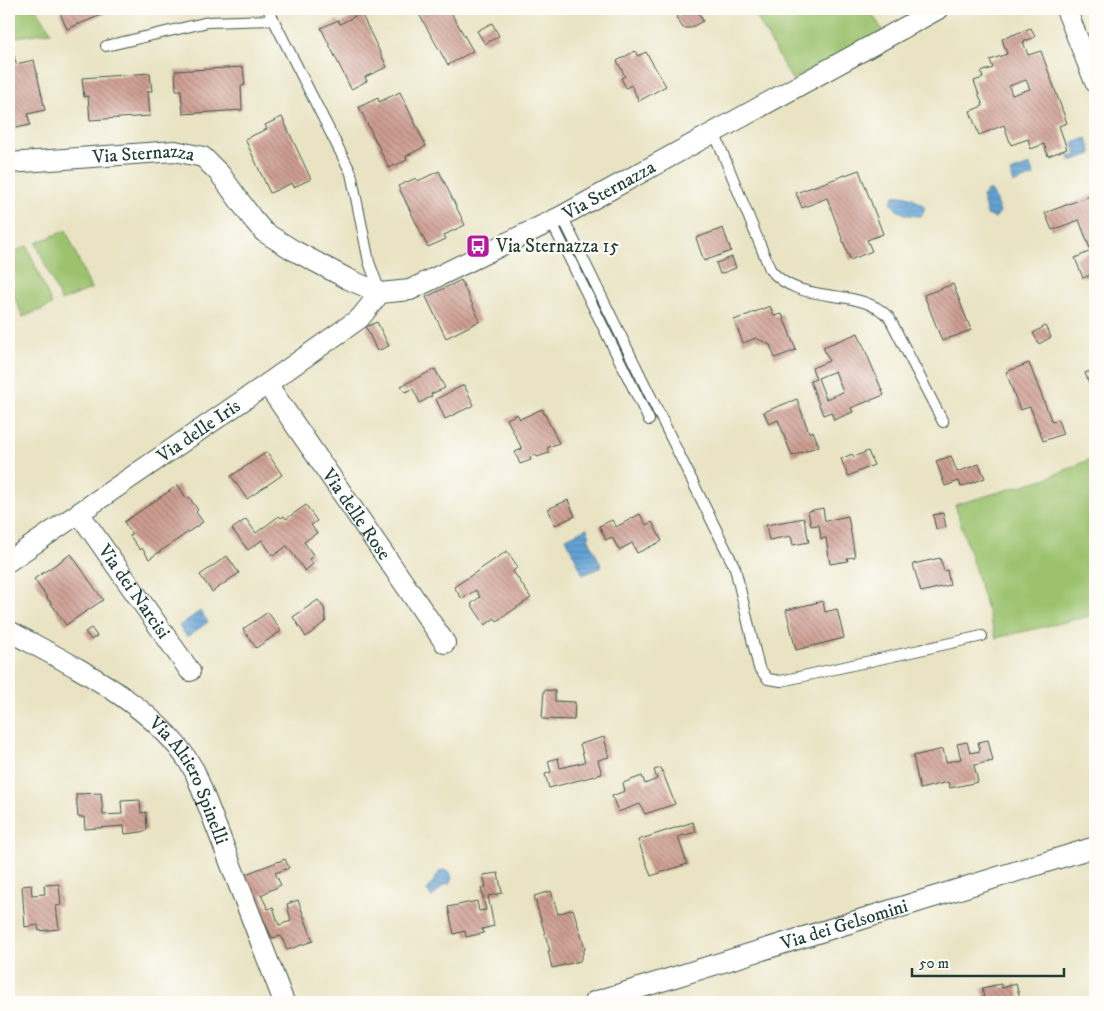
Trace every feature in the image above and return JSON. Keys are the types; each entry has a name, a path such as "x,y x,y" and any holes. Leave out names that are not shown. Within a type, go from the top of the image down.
{"street":[{"name":"Via Sternazza","path":"9,163 175,151 203,158 220,174 264,232 293,250 348,279 380,293 410,290 556,219 938,9"},
{"path":"1066,9 1095,82"},
{"name":"Via delle Iris","path":"9,561 360,318 380,293"},
{"name":"Via delle Rose","path":"267,384 445,643"},
{"name":"Via dei Narcisi","path":"80,513 190,672"},
{"name":"Via Altiero Spinelli","path":"9,631 77,669 123,698 162,728 186,756 195,772 284,1002"},
{"name":"Via dei Gelsomini","path":"594,1002 1095,847"}],"lane":[{"path":"268,9 351,173 369,262 380,293"},
{"path":"106,46 208,22 274,20"},
{"path":"714,132 770,270 794,287 808,292 863,302 877,308 889,317 943,422"},
{"path":"556,219 648,420"},
{"path":"556,219 735,568 759,668 768,679 781,681 982,636"}],"green space":[{"path":"9,9 37,9 51,32 9,38"},
{"path":"752,9 869,9 883,31 792,80"},
{"path":"66,230 91,289 61,301 36,243"},
{"path":"27,246 52,305 23,317 9,284 9,254"},
{"path":"1095,457 1095,615 996,638 955,505 1047,478"}],"water":[{"path":"1087,138 1092,154 1071,161 1069,157 1076,155 1073,143"},
{"path":"1030,165 1034,176 1014,183 1010,172"},
{"path":"987,191 993,193 1000,212 995,218 987,215 982,196"},
{"path":"903,195 913,198 924,206 924,212 921,216 912,216 900,212 893,206 891,202 894,196"},
{"path":"587,528 590,536 588,537 602,567 583,575 566,538"},
{"path":"200,611 208,622 187,637 179,626"},
{"path":"440,871 450,872 452,878 450,883 443,885 431,897 427,891"}],"building":[{"path":"63,9 116,9 67,29 60,13 64,11"},
{"path":"416,9 449,9 473,51 448,65"},
{"path":"677,9 697,9 703,21 690,28 683,28 676,17 680,15"},
{"path":"361,13 387,67 365,77 367,81 351,89 321,28 338,20 340,24"},
{"path":"492,23 499,36 485,44 477,31"},
{"path":"1031,28 1035,37 1023,42 1028,55 1041,51 1067,123 1059,126 1067,149 1048,156 1044,144 1031,149 1028,139 1011,145 1004,125 979,135 970,111 983,106 974,81 983,78 981,72 993,68 990,60 1007,54 1002,39","holes":["1026,80 1030,89 1012,95 1009,86"]},
{"path":"635,51 638,56 646,52 666,86 639,101 631,85 626,88 621,78 625,76 617,61"},
{"path":"14,55 16,64 34,60 45,110 28,114 30,125 11,129 9,121 9,56"},
{"path":"243,67 245,85 241,86 242,110 183,114 181,90 176,90 175,71"},
{"path":"150,73 152,91 148,91 150,116 90,120 88,96 84,97 82,78"},
{"path":"400,92 426,146 406,156 407,160 389,168 359,107 378,98 379,102"},
{"path":"282,117 311,179 294,187 292,183 270,193 245,139 267,129 265,125"},
{"path":"859,170 883,234 867,240 872,251 850,260 827,198 802,208 796,193"},
{"path":"439,171 465,225 444,235 446,239 428,247 398,186 416,178 418,181"},
{"path":"1095,194 1095,273 1083,278 1075,258 1091,251 1079,220 1052,230 1045,213"},
{"path":"723,228 731,251 704,261 696,238"},
{"path":"732,257 736,268 720,274 716,263"},
{"path":"461,280 480,321 446,338 426,297"},
{"path":"953,284 971,330 942,341 924,295"},
{"path":"770,306 774,316 782,314 796,350 775,358 770,345 756,338 743,343 734,320"},
{"path":"377,322 389,346 377,351 366,327"},
{"path":"1045,326 1051,337 1039,344 1033,333"},
{"path":"858,333 884,395 851,408 853,412 834,420 831,412 823,415 810,381 816,379 812,368 829,361 823,347","holes":["835,371 843,392 826,399 818,378"]},
{"path":"1029,363 1052,422 1058,420 1063,434 1043,441 1030,407 1020,410 1006,372"},
{"path":"435,369 445,388 431,394 432,396 420,403 413,389 405,392 401,386"},
{"path":"1095,369 1095,398 1085,373"},
{"path":"464,385 474,405 445,419 436,399"},
{"path":"797,399 809,433 813,431 819,446 792,456 778,420 769,424 764,412"},
{"path":"542,409 559,443 547,448 549,453 530,457 531,460 520,464 515,452 522,449 507,419 517,414 520,419"},
{"path":"868,451 874,465 848,476 841,459 852,454 854,457"},
{"path":"267,452 282,475 247,499 231,476"},
{"path":"951,456 957,472 979,464 985,478 961,487 959,481 945,486 936,461"},
{"path":"178,485 186,498 189,497 198,510 196,512 203,522 149,559 142,548 140,550 130,536 132,534 124,522"},
{"path":"568,500 575,516 555,525 548,509"},
{"path":"306,505 317,521 311,525 317,533 304,542 314,556 309,559 313,564 305,571 287,546 273,556 262,540 248,550 232,529 246,519 256,533 279,516 281,518 284,516 286,519"},
{"path":"823,508 825,521 848,516 855,557 847,558 848,561 830,564 826,538 821,539 819,525 811,526 808,511"},
{"path":"943,513 946,527 936,529 933,515"},
{"path":"640,514 646,525 652,522 662,541 637,553 632,543 619,550 612,537 606,540 599,526 612,520 616,527"},
{"path":"804,518 809,542 793,545 791,536 769,540 766,525"},
{"path":"507,551 518,567 513,571 531,598 497,621 495,618 485,625 471,604 480,597 476,590 462,599 454,587"},
{"path":"71,554 103,600 66,625 34,579"},
{"path":"227,556 239,573 212,592 200,575"},
{"path":"940,558 944,571 947,570 950,585 921,592 913,564"},
{"path":"318,600 324,608 326,621 306,637 293,617"},
{"path":"823,601 825,612 837,609 844,638 796,650 786,610"},
{"path":"268,612 281,631 256,648 243,629"},
{"path":"91,628 97,636 91,640 85,632"},
{"path":"544,690 555,691 555,701 575,702 574,720 542,719"},
{"path":"604,737 609,757 598,760 602,774 549,788 545,774 551,772 548,761 558,758 560,768 585,762 580,744"},
{"path":"988,740 993,761 974,765 978,782 950,788 948,782 920,789 913,756 943,749 946,762 961,759 957,744 967,742 970,753 980,751 978,742"},
{"path":"661,768 675,804 645,814 640,804 618,812 612,796 625,791 623,783 642,776 645,784 657,779 654,770"},
{"path":"101,793 103,815 122,814 121,801 140,800 141,813 146,812 147,830 125,834 124,826 85,829 84,817 78,817 76,794"},
{"path":"693,822 696,832 678,837 687,864 651,876 638,840"},
{"path":"285,859 289,868 275,873 281,885 261,895 268,909 273,907 279,925 291,921 287,904 298,900 313,941 287,950 281,936 272,938 243,875"},
{"path":"498,873 502,893 488,896 494,926 482,929 484,933 466,937 465,931 454,934 448,907 477,901 479,911 486,910 481,888 486,887 483,875"},
{"path":"59,884 61,905 56,906 59,929 39,931 38,925 25,927 22,886 31,885 32,895 45,894 44,885"},
{"path":"551,891 558,914 573,909 585,948 580,961 552,968 548,951 550,951 534,896"},
{"path":"1001,984 1002,988 1016,984 1021,1002 985,1002 982,988"}],"place":[{"name":"Via Sternazza 15","path":"478,246"}]}
